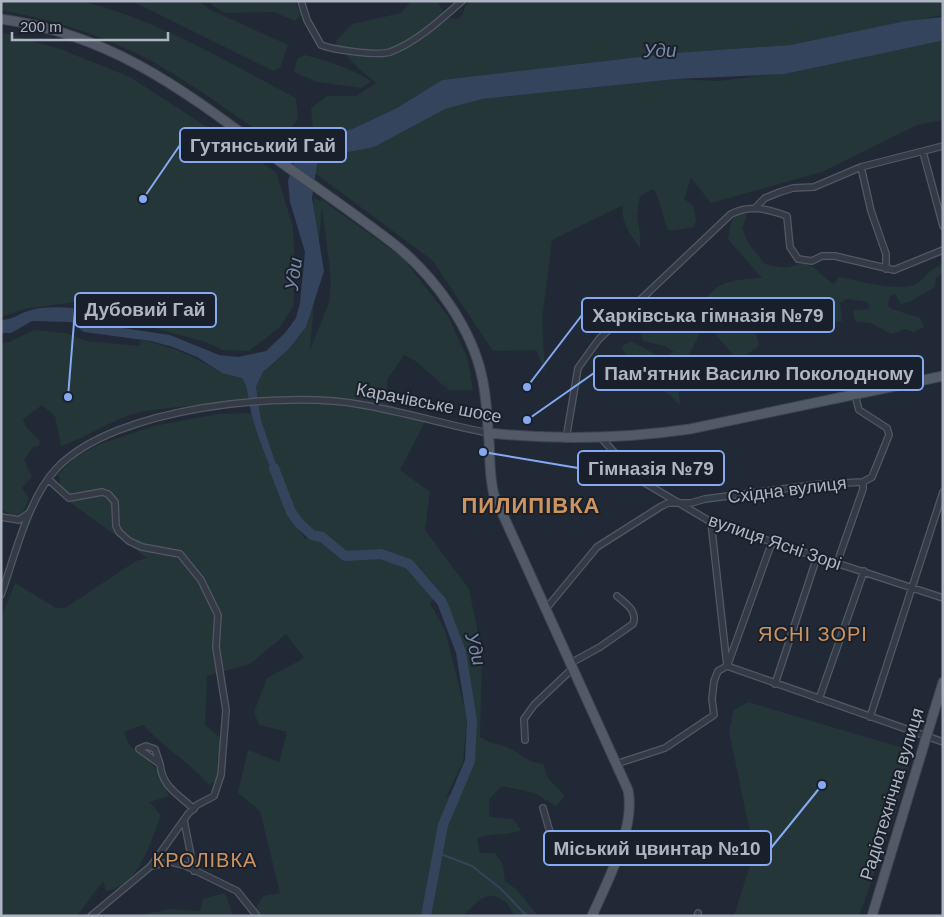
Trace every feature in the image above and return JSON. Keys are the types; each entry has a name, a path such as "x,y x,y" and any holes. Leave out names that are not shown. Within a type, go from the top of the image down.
{"main road":[{"path":"1,20 40,28 113,51 142,65 186,92 382,234 416,263 448,301 468,338 482,376 489,433 488,474 494,495 628,790 630,805 626,829 615,862 592,916"},
{"name":"Карачівське шосе","path":"489,433 566,439 601,438 690,429 943,376"},
{"name":"Радіотехнічна вулиця","path":"872,916 943,682"}],"street":[{"path":"301,1 306,20 321,45 347,51 388,53 427,32 462,1"},
{"path":"755,208 765,198 780,192 793,188 814,187 861,168 943,146"},
{"path":"923,152 943,226"},
{"path":"861,168 871,211 886,254 886,269"},
{"path":"566,439 578,368 599,340 730,214 739,210 755,208 786,216 790,247 798,260 812,261 822,256 836,256 894,270 943,250"},
{"path":"837,563 863,489 863,482 872,477 886,446 889,431 859,410 855,395"},
{"name":"Карачівське шосе","path":"1,595 31,512 48,479 73,454 113,431 162,416 234,404 310,399 363,404 434,422 489,433"},
{"name":"вулиця Ясні Зорі","path":"601,438 629,471 675,502 712,522 943,598"},
{"path":"48,479 69,498 102,492 112,497 115,502 116,526 119,532 129,541 142,547 180,554 200,580 218,615 216,647 226,710 221,775 214,796 194,809 184,820 151,866 91,916"},
{"name":"Східна вулиця","path":"545,610 597,547 660,507 675,502 691,503 705,499 821,484 863,482"},
{"path":"870,717 943,492"},
{"path":"1,517 18,520 31,512"},
{"path":"712,522 727,666"},
{"path":"727,666 772,542"},
{"path":"775,684 817,557"},
{"path":"819,700 864,571"},
{"path":"526,740 524,719 571,666 633,624 635,618 634,611 617,596"},
{"path":"616,764 665,748 714,714 713,690 718,670 727,666 819,700 943,742"},
{"path":"160,764 161,777 166,784 194,809"},
{"path":"543,808 557,861"},
{"path":"184,820 194,871"},
{"path":"553,843 571,845 615,862"},
{"path":"151,866 171,862 237,891 257,916"}],"shaded area":[{"path":"1,1 85,2 139,20 193,44 296,98 298,119 282,141 276,143 199,90 132,51 68,26 1,10"},
{"path":"132,1 199,1 209,9 288,45 280,68 273,71"},
{"path":"207,1 295,1 301,15 295,21 274,12 224,13"},
{"path":"411,1 437,1 447,18 458,19 463,14 465,6 471,1 943,1 943,15 790,45 674,53 442,80 397,108 352,129 314,140 311,108 327,96 356,96 376,83 357,67 335,42 352,24 401,13"},
{"path":"1,32 60,49 130,77 276,172 293,227 295,279 293,307 280,327 249,351 223,350 206,342 147,326 92,320 76,302 24,309 1,317"},
{"path":"943,41 943,120 917,125 822,172 711,203 691,178 684,199 693,205 696,220 694,227 669,231 653,189 640,196 637,215 640,248 629,233 624,222 623,205 552,240 542,320 545,373 536,350 493,351 433,261 315,173 316,164 333,154 444,107 482,99 676,79 718,81 768,75"},
{"path":"305,55 339,65 371,81 362,88 317,82 294,72 297,59"},
{"path":"314,197 321,202 321,199 403,258 448,316 468,360 473,390 448,390 444,380 446,388 417,362 404,355 387,380 386,403 426,420 400,470 430,492 425,530 469,589 482,653 480,737 512,749 531,761 543,764 548,778 565,796 556,806 534,793 502,786 489,799 489,817 513,819 521,830 477,839 480,853 495,853 503,865 505,881 517,890 538,916 515,916 506,902 493,896 487,896 477,902 462,916 427,916 446,825 473,763 475,711 466,660 439,595 430,603 445,630 467,718 463,762 446,797 455,792 441,827 424,916 251,916 263,896 280,893 260,811 238,793 248,750 279,762 287,732 259,725 254,712 267,678 304,658 286,634 250,664 207,676 205,725 224,741 217,760 217,780 209,785 143,725 124,732 129,744 155,768 169,796 150,802 161,816 142,862 127,881 106,891 103,881 77,916 1,916 1,618 15,583 56,608 65,608 136,561 147,558 63,497 59,477 57,476 75,457 100,444 154,426 217,414 251,413 287,506 284,507 305,539 318,533 299,518 287,499 261,420 256,387 263,372 288,350 306,326","holes":["322,206 331,280 329,302 310,350"]},
{"path":"744,212 747,216 742,228 749,244 765,264 777,267 791,267 805,264 834,284 839,277 877,285 906,287 918,283 934,268 943,265 943,273 936,278 935,287 909,302 901,304 895,294 890,296 888,306 920,318 924,327 914,332 905,329 892,334 870,323 856,322 853,315 854,310 869,309 868,302 846,299 840,303 842,321 826,323 812,317 804,323 755,298 750,303 759,346 738,361 713,331 703,327 678,377 680,405 632,363 622,346 631,341 662,358 674,352 665,346 643,341 637,323 642,313 648,320 674,325 682,324 698,313 711,292 721,285 738,280 762,278 728,239 734,218 739,213"},
{"path":"34,330 66,333 86,341 139,346 141,340 171,348 219,371 236,374 241,377 246,384 249,398 146,411 124,417 61,446 55,416 42,405 23,419 26,427 40,441 39,446 33,447 24,460 32,477 22,488 29,498 24,510 16,518 1,509 1,343 9,342"},
{"path":"748,702 913,751 894,818 859,916 734,916 754,852 729,731 734,710"},
{"path":"225,893 233,915 251,916 134,916 171,909 200,911 203,899"}],"water":[{"path":"943,17 941,41 784,74 676,79 482,99 445,109 374,147 332,155 317,164 312,198 324,271 306,327 288,350 263,372 256,387 261,420 280,476 277,483 256,430 247,390 242,378 222,373 197,357 173,347 151,341 84,332 71,322 32,321 11,333 1,333 1,320 39,308 73,308 89,323 170,335 219,355 238,357 266,351 285,333 296,318 300,303 305,252 290,202 288,181 296,157 314,140 352,129 397,108 442,80 674,53 790,45 906,21"}],"waterway":[{"name":"Уди","path":"274,468 291,512 299,523 312,535 322,537 345,556 381,554 409,564 442,602 461,652 472,721 470,761 443,825 426,916"},
{"path":"438,853 472,866 500,888 527,916"}],"place":[{"name":"Гутянський Гай","path":"143,199"},
{"name":"Харківська гімназія №79","path":"527,387"},
{"name":"Дубовий Гай","path":"68,397"},
{"name":"Пам'ятник Василю Поколодному","path":"527,420"},
{"name":"Гімназія №79","path":"483,452"},
{"name":"Міський цвинтар №10","path":"822,785"}],"district":[{"name":"ПИЛИПІВКА","path":"531,505"},
{"name":"ЯСНІ ЗОРІ","path":"813,634"},
{"name":"КРОЛІВКА","path":"205,860"}]}
